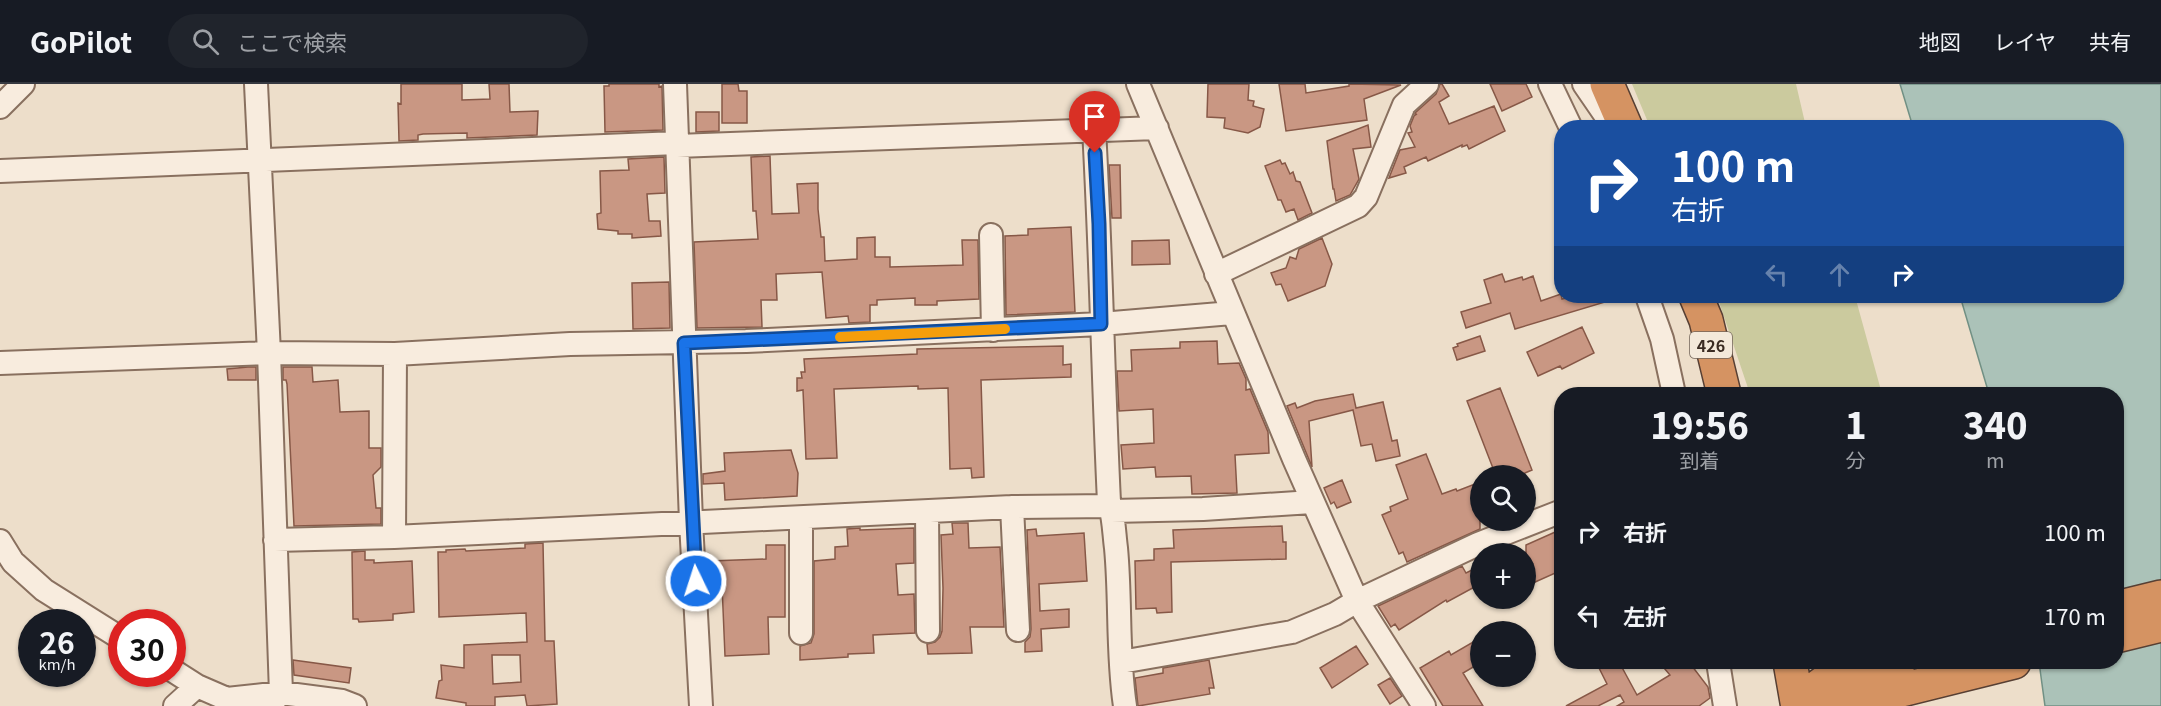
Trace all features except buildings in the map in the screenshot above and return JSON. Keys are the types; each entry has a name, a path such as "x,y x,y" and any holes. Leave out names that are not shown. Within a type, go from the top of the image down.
{"highway":[{"path":"1607,84 1622,120"},
{"name":"426","path":"1699,303 1706,320 1721,387"},
{"path":"2124,606 2161,597"},
{"path":"2124,634 2161,625"},
{"path":"1791,669 1798,704 1833,692 1884,669"},
{"path":"1833,692 1972,669"}],"street":[{"path":"0,107 23,84"},
{"path":"256,84 275,540 275,699"},
{"path":"675,84 684,343 701,706"},
{"path":"1138,84 1312,502 1357,601 1424,706"},
{"path":"1216,273 1358,206 1366,197 1404,105 1427,84"},
{"path":"1550,84 1567,120"},
{"path":"1584,84 1610,120"},
{"path":"0,171 677,144 1157,128"},
{"path":"1094,129 1101,324 1111,508 1118,565 1121,678 1125,706"},
{"path":"992,235 993,330"},
{"path":"1649,303 1662,339 1672,387"},
{"path":"0,363 269,353 395,354 570,344 684,343 993,330 1232,313"},
{"path":"394,537 395,354"},
{"path":"275,540 394,537 1012,507 1203,509 1312,502"},
{"path":"1012,507 1018,630"},
{"path":"927,512 928,631"},
{"path":"1121,662 1292,632 1335,614 1357,601 1478,544 1554,514"},
{"path":"801,518 801,633"},
{"path":"0,541 13,562 45,590 108,630"},
{"path":"1719,669 1725,706"},
{"path":"186,679 227,699 342,701 355,706"},
{"path":"175,706 197,686"}],"green space":[{"path":"1632,84 1796,84 1804,120 1647,120"},
{"path":"1719,303 1857,303 1880,387 1748,387"}],"shaded area":[{"path":"1900,84 2161,84 2161,706 2045,706 2040,669 2124,669 2124,387 1987,387 1962,303 2124,303 2124,120 1911,120"}],"slow traffic":[{"path":"840,337 1005,329"}],"route":[{"path":"696,581 684,343 1101,324 1095,153"}]}
